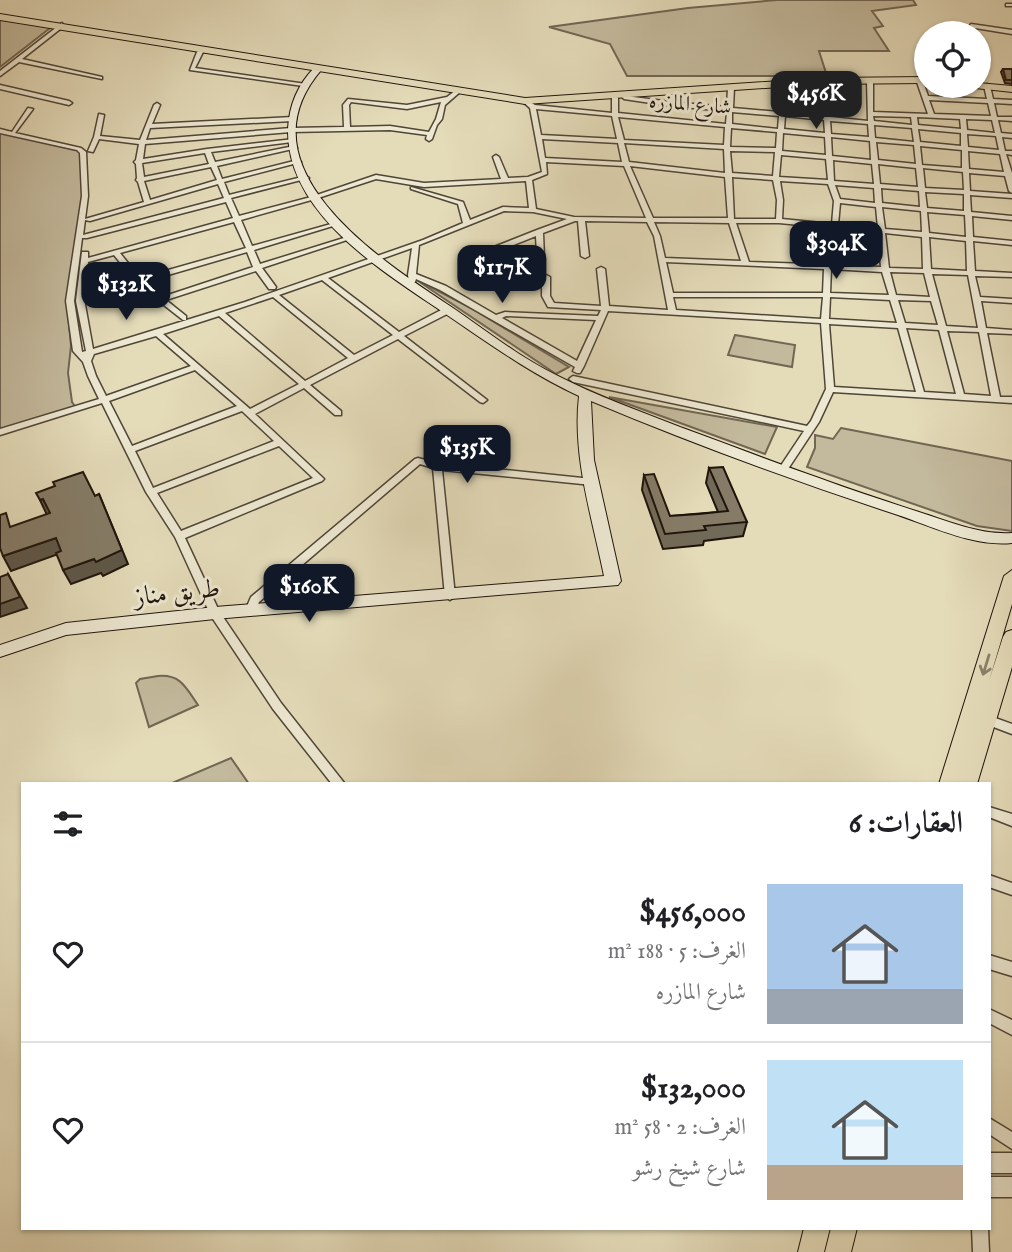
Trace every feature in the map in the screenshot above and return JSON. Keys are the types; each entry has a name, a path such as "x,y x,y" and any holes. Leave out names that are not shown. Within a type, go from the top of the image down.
{"main road":[{"path":"0,17 59,25 453,95 528,104 823,82 914,81"},
{"path":"59,25 200,52 316,70"},
{"path":"316,70 303,84 293,134 298,162 313,198 333,225 371,256 412,281 448,310 535,369 570,382 584,394 783,470 959,529 1008,542"},
{"path":"731,89 823,82 914,81"},
{"path":"991,86 1012,87"},
{"path":"584,394 581,410 592,482"},
{"name":"طريق مناز","path":"0,639 56,621 612,577 592,482"},
{"path":"950,782 1012,576"},
{"name":"طريق مناز","path":"0,651 56,630 213,608"},
{"path":"968,782 987,720 1007,671 1012,637"},
{"path":"811,1252 816,1230"},
{"path":"838,1252 844,1230"}],"street":[{"path":"0,74 59,25"},
{"path":"0,69 59,25"},
{"path":"991,29 1012,32"},
{"path":"200,52 192,69 303,84"},
{"path":"18,60 100,78"},
{"path":"823,82 831,183 837,201 835,225 845,267"},
{"path":"870,82 884,268 921,395"},
{"path":"779,221 780,200 776,178 782,114 780,86"},
{"path":"0,87 69,103"},
{"path":"731,89 727,126 731,219 746,264"},
{"path":"347,130 346,106 350,100 407,107 453,95"},
{"path":"97,137 141,142 390,128 429,138 439,119 442,104 453,95"},
{"path":"673,313 650,220 626,164 615,115 620,97 826,118 914,115 1012,119"},
{"path":"932,116 926,98 1012,102"},
{"path":"989,98 1012,191"},
{"path":"84,261 313,198 376,177 405,183 442,185 528,179 545,173 545,160 528,104"},
{"name":"شارع المازره","path":"528,104 615,115 1012,153"},
{"path":"147,202 139,180 137,162 141,142 157,105"},
{"path":"14,131 30,109"},
{"path":"84,354 80,298 88,220 91,151 102,115"},
{"path":"914,115 927,270 961,398"},
{"path":"963,117 971,272 996,400"},
{"path":"871,118 916,127 1012,136"},
{"path":"680,121 680,145"},
{"path":"218,122 219,136"},
{"path":"148,126 218,122 293,134"},
{"path":"0,129 81,145 91,151"},
{"path":"0,129 83,152 85,196 70,301 84,354 104,400 151,492 179,536 213,608 277,706 337,782"},
{"path":"137,162 293,134"},
{"path":"139,180 211,165 293,134"},
{"path":"538,137 780,152 1010,175"},
{"path":"207,151 258,267 272,290 354,359"},
{"path":"496,157 505,180"},
{"path":"545,160 626,164 729,176 1012,196"},
{"path":"88,220 221,181 298,162"},
{"path":"86,237 306,178"},
{"path":"528,179 533,210"},
{"path":"405,183 416,190 461,203 467,223"},
{"path":"837,201 1012,218"},
{"path":"84,354 371,256 416,245 503,209 533,210 578,219 779,221 1012,243"},
{"path":"498,261 497,249 538,231 578,219"},
{"path":"578,219 585,256"},
{"path":"80,298 249,247 333,225"},
{"path":"538,231 541,256"},
{"path":"162,299 349,238"},
{"path":"416,245 412,281 443,288 580,366"},
{"path":"117,254 138,281 183,318"},
{"path":"84,354 219,312 272,290 322,277 371,256"},
{"path":"662,260 1012,275"},
{"path":"783,470 815,422 831,388 825,321 828,266"},
{"path":"601,269 603,314 570,382 809,429"},
{"path":"322,277 483,400"},
{"path":"546,277 546,296 551,305 603,314"},
{"path":"668,295 698,293 936,299"},
{"path":"977,299 1012,301"},
{"path":"130,450 246,410 304,385 448,310"},
{"path":"219,312 338,413"},
{"path":"496,318 505,314 673,313 1012,332"},
{"path":"157,332 319,479 179,536"},
{"path":"0,432 104,400 197,367"},
{"path":"831,388 1012,401"},
{"path":"151,492 281,442"},
{"path":"252,605 418,461 437,466 592,482"},
{"path":"437,466 449,592"},
{"path":"987,720 1012,729"},
{"path":"991,813 1012,820"},
{"path":"991,882 1012,889"},
{"path":"991,963 1012,970"},
{"path":"991,1017 1012,1028"},
{"path":"991,1126 1012,1141"},
{"path":"991,1163 1012,1163"},
{"path":"991,1187 1012,1187"},
{"path":"980,1230 981,1252"}],"shaded area":[{"path":"777,0 913,0 916,5 872,11 883,26 874,28 889,51 819,51 827,76 627,76 610,44 549,27 688,8"},
{"path":"0,17 54,25 0,67"},
{"path":"0,133 82,151 84,192 67,301 71,346 68,373 72,402 77,409 0,434"},
{"path":"415,279 471,308 569,367 556,374"},
{"path":"735,335 795,345 792,367 728,355"},
{"path":"609,397 777,427 765,454"},
{"path":"841,428 1012,461 1012,531 977,526 807,467 815,448 815,435 833,439"},
{"path":"158,676 178,680 198,705 149,727 136,683 140,679"},
{"path":"231,758 248,782 175,782"}],"building":[{"path":"1003,69 1012,69 1012,80 1006,80"},
{"path":"723,467 747,522 704,526 706,530 665,534 644,475 654,474 670,516 699,514 728,511 709,468"},
{"path":"83,472 95,496 99,494 122,550 96,562 94,559 63,570 56,553 61,551 56,538 3,556 0,548 0,515 6,513 10,527 50,513 43,499 40,500 36,493 55,486 53,482"},
{"path":"8,574 20,597 0,604 0,577"}]}
